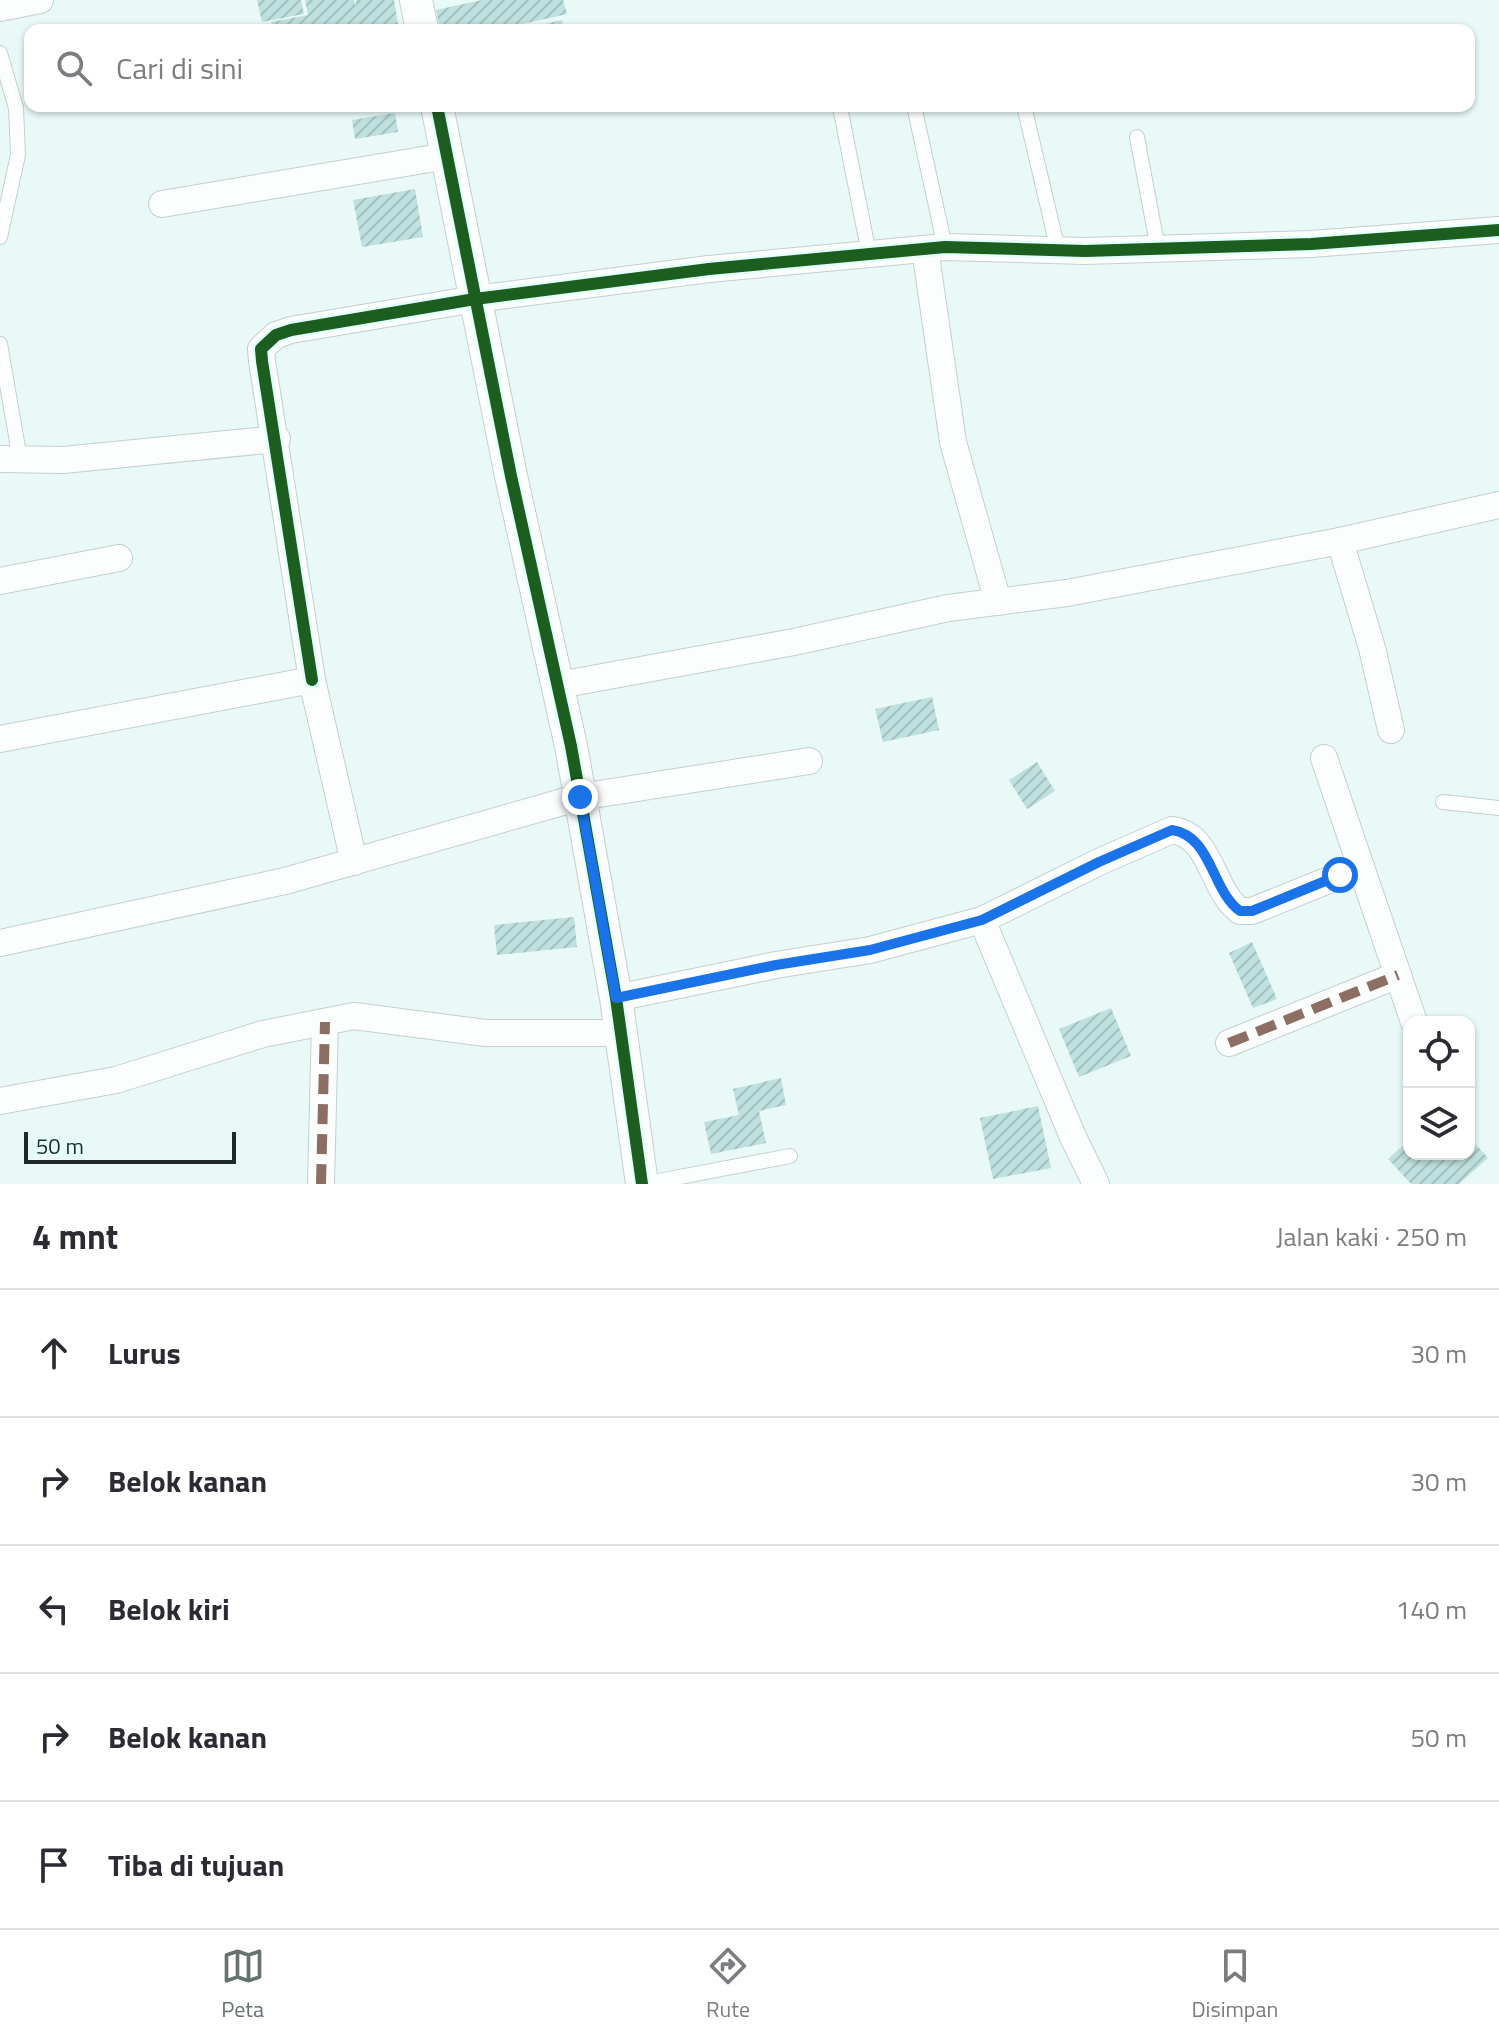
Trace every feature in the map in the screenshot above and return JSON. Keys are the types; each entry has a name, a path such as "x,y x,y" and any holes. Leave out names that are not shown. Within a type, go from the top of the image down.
{"street":[{"path":"0,8 40,0"},
{"path":"416,0 421,24"},
{"path":"438,112 511,476 559,685 616,998 642,1184"},
{"path":"162,204 447,156"},
{"path":"354,862 312,680 261,349 276,335 475,299 709,269 935,248 1158,249 1311,244 1499,230"},
{"path":"935,248 953,442 998,602"},
{"path":"10,459 63,460 277,439"},
{"path":"559,685 794,642 948,608 1067,593 1340,541 1499,505"},
{"path":"1340,541 1372,648 1391,730"},
{"path":"0,581 119,558"},
{"path":"0,739 312,680"},
{"path":"1324,758 1412,1016"},
{"path":"0,943 285,881 580,797 809,761"},
{"path":"616,998 776,965 870,950 982,920 1172,830 1180,831 1195,841 1223,892 1240,911 1252,911 1361,867"},
{"path":"982,920 1054,1093 1096,1184"},
{"path":"1229,1043 1398,975"},
{"path":"0,1101 116,1080 263,1034 354,1016 486,1033 620,1033"},
{"path":"321,1184 325,1022"}],"lane":[{"path":"0,53 16,108 18,155 0,237"},
{"path":"841,112 869,254"},
{"path":"915,112 935,248"},
{"path":"1025,112 1058,250"},
{"path":"1137,137 1158,249"},
{"path":"0,344 10,459"},
{"path":"1443,802 1499,808"},
{"path":"642,1184 790,1156"}],"building":[{"path":"257,0 301,0 304,14 262,22"},
{"path":"305,0 354,0 356,6 356,0 394,0 398,24 271,22 308,15"},
{"path":"482,0 563,0 567,14 523,24 439,24 436,10"},
{"path":"395,113 398,132 355,139 352,120"},
{"path":"415,189 423,237 362,247 353,200"},
{"path":"932,697 939,730 883,742 875,709"},
{"path":"1037,762 1055,791 1027,809 1009,780"},
{"path":"574,917 577,947 497,955 494,925"},
{"path":"1252,942 1277,999 1253,1008 1229,953"},
{"path":"1111,1008 1131,1056 1079,1077 1059,1029"},
{"path":"781,1078 786,1105 759,1111 766,1143 711,1154 704,1122 739,1115 733,1089"},
{"path":"1038,1106 1051,1168 993,1179 980,1118"},
{"path":"1475,1144 1488,1158 1459,1184 1411,1184 1388,1159 1403,1145 1403,1160 1475,1160"}],"marked path":[{"path":"1229,1043 1398,975"},
{"path":"321,1184 325,1022"}],"cycle path":[{"path":"438,112 511,476 571,746 616,998 642,1184"},
{"path":"312,680 262,361 261,349 276,335 475,299 709,269 945,247 1085,251 1311,244 1499,230"}],"route":[{"path":"580,797 616,998 776,965 870,950 982,920 1172,830 1180,831 1195,841 1223,892 1240,911 1252,911 1340,875"}]}
